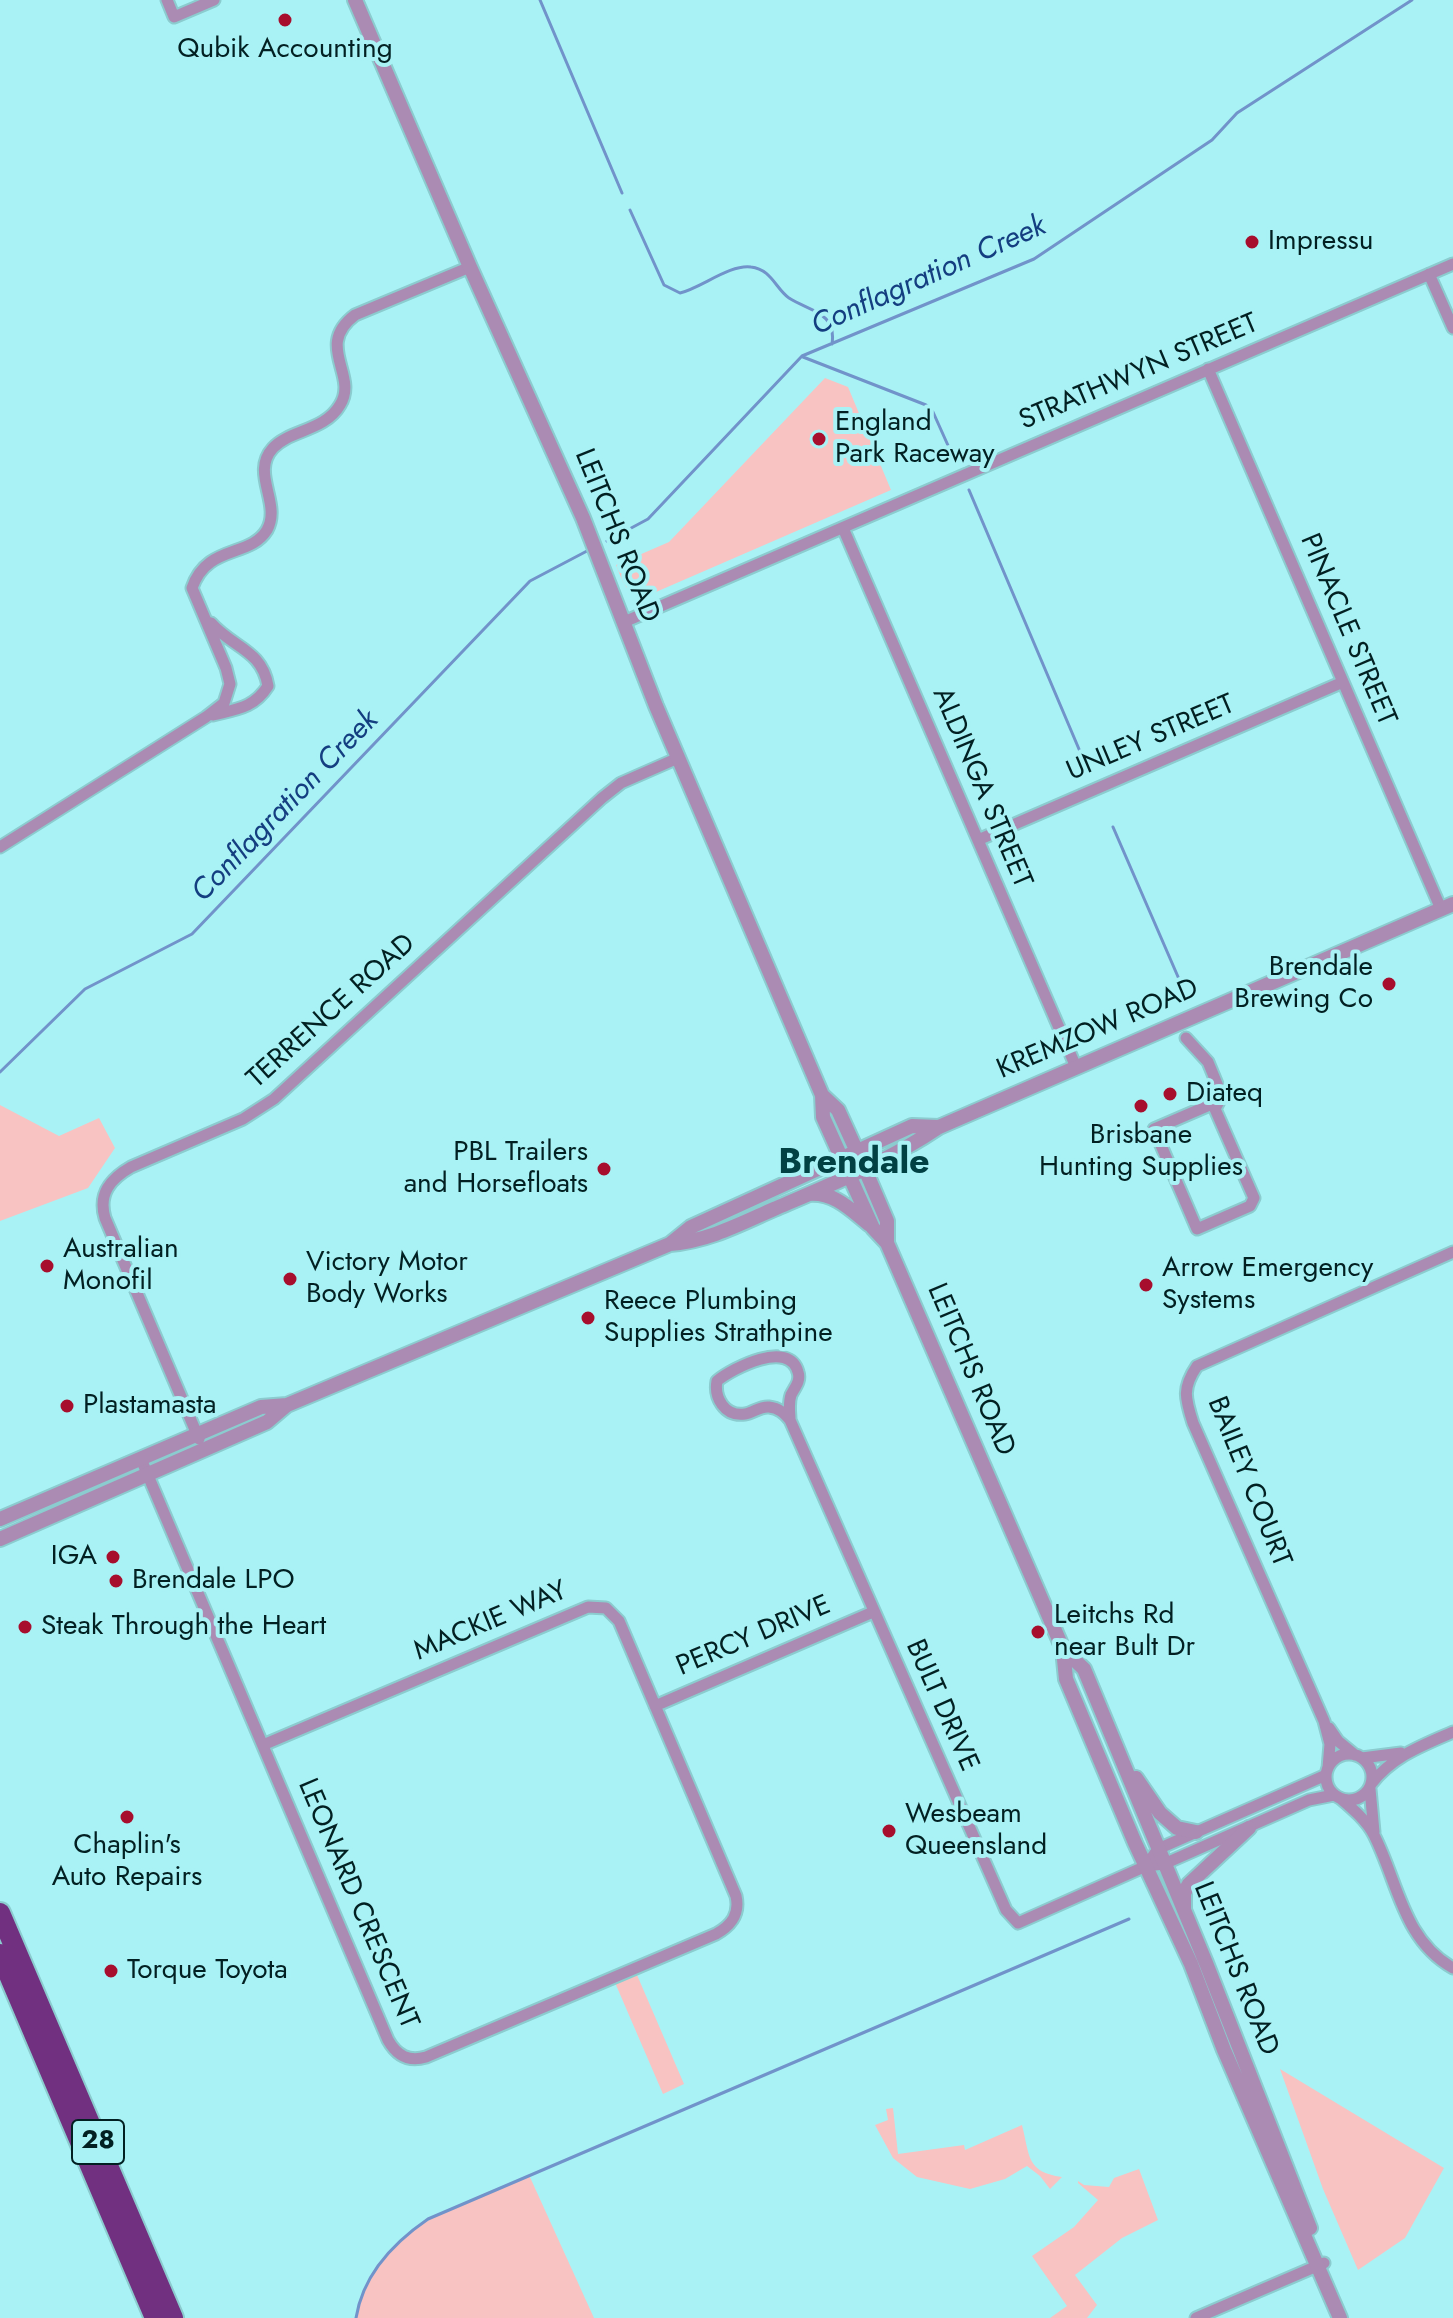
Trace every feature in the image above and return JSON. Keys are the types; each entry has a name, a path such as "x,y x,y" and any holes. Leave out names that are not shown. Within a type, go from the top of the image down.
{"highway":[{"name":"28","path":"0,1913 8,1967 155,2318"},
{"name":"28","path":"8,1967 173,2318"}],"street":[{"path":"167,0 174,17 214,0"},
{"name":"LEITCHS ROAD","path":"355,0 583,518 678,758 822,1095 823,1117 873,1228 887,1243 1063,1649 1066,1679 1342,2318"},
{"name":"STRATHWYN STREET","path":"624,622 1453,264"},
{"path":"0,847 224,703 230,684 192,588 197,573 207,563 261,538 271,516 263,479 264,463 274,446 324,422 341,405 345,391 337,343 339,331 345,323 355,315 470,267"},
{"path":"1429,274 1453,328"},
{"name":"PINACLE STREET","path":"1208,369 1343,682 1447,907"},
{"name":"ALDINGA STREET","path":"843,528 1076,1067"},
{"path":"205,617 220,633 256,657 266,672 268,686 261,698 248,707 206,717"},
{"path":"226,668 230,659 239,654 256,657"},
{"name":"UNLEY STREET","path":"978,840 1343,682"},
{"name":"TERRENCE ROAD","path":"204,1449 105,1218 103,1199 112,1181 131,1167 263,1107 602,798 621,783 678,758"},
{"name":"KREMZOW ROAD","path":"670,1244 697,1242 808,1195 917,1142 939,1127 1447,907"},
{"path":"1186,1038 1208,1062 1222,1096 1215,1109 1254,1198 1250,1206 1197,1229 1154,1129 1219,1101"},
{"name":"LEITCHS ROAD","path":"822,1095 838,1110 864,1167 887,1221 887,1243"},
{"name":"KREMZOW ROAD","path":"0,1539 267,1422 287,1405 670,1244 691,1227 912,1126 939,1127"},
{"path":"808,1195 821,1193 840,1201 873,1228"},
{"name":"BAILEY COURT","path":"1327,1772 1330,1744 1324,1721 1193,1423 1186,1401 1186,1382 1197,1366 1453,1252"},
{"name":"BAILEY COURT","path":"1433,1262 1453,1259"},
{"path":"771,1356 784,1356 798,1371 798,1383 789,1406 790,1420 781,1411 770,1407 744,1414 732,1413 721,1404 715,1393 717,1381 727,1373 771,1356"},
{"name":"KREMZOW ROAD","path":"0,1519 261,1407 287,1405"},
{"name":"BULT DRIVE","path":"790,1420 1006,1910 1018,1923 1146,1866"},
{"name":"LEONARD CRESCENT","path":"141,1459 388,2040 396,2052 408,2058 426,2057 716,1934 730,1925 736,1915"},
{"name":"MACKIE WAY","path":"263,1745 594,1606 606,1608 616,1617 736,1896 736,1915"},
{"name":"PERCY DRIVE","path":"655,1706 873,1612"},
{"name":"LEITCHS ROAD","path":"1063,1649 1084,1669 1184,1910 1320,2264"},
{"name":"BAILEY COURT","path":"1324,1721 1338,1741 1359,1757"},
{"path":"1108,1729 1142,1789 1160,1813 1177,1828 1196,1832"},
{"path":"1146,1866 1164,1864 1309,1800 1337,1796 1355,1799 1370,1787 1384,1767 1405,1752 1453,1732"},
{"path":"1146,1866 1158,1849 1327,1772 1342,1755 1359,1757 1405,1752"},
{"path":"1359,1757 1371,1770 1374,1834"},
{"path":"1327,1772 1330,1789 1353,1809 1374,1834 1417,1935 1438,1959 1453,1968"},
{"path":"1184,1910 1184,1893 1189,1884 1249,1828"},
{"path":"1196,2318 1320,2264"}],"shaded area":[{"name":"England Park Raceway","path":"825,378 848,387 891,490 649,595 631,592 616,565 669,542"},
{"path":"0,1105 59,1136 99,1118 115,1148 88,1188 0,1221"},
{"path":"634,1968 684,2084 663,2094 613,1978"},
{"path":"1280,2069 1444,2168 1405,2238 1358,2270 1323,2189"},
{"path":"893,2108 898,2154 964,2145 965,2150 1022,2125 1029,2154 1036,2167 1050,2175 1062,2177 1050,2189 1027,2166 1005,2179 970,2189 917,2177 893,2158 875,2125 888,2120 886,2109"},
{"path":"1139,2169 1158,2220 1122,2238 1075,2275 1097,2305 1087,2318 1050,2318 1067,2306 1032,2256 1074,2227 1098,2200 1078,2181 1084,2185 1109,2187 1114,2178"},
{"path":"529,2175 594,2318 356,2318 365,2288 379,2262 399,2242 447,2210"}],"waterway":[{"path":"540,0 622,193"},
{"name":"Conflagration Creek","path":"607,541 648,519 802,356 1034,259 1212,140 1237,113 1412,0"},
{"path":"630,210 664,285 680,293 734,269 751,267 764,271 789,298 826,319 832,333 832,344"},
{"path":"803,357 926,405 933,412 955,461"},
{"path":"969,490 1087,768"},
{"name":"Conflagration Creek","path":"0,1072 85,989 192,934 530,581 587,551"},
{"path":"1113,827 1182,986"},
{"path":"356,2318 365,2287 382,2261 403,2238 428,2219 1129,1919"}],"place":[{"name":"Qubik Accounting","path":"285,20"},
{"name":"Impressu","path":"1252,242"},
{"name":"England Park Raceway","path":"819,439"},
{"name":"Brendale Brewing Co","path":"1389,984"},
{"name":"Diateq","path":"1170,1094"},
{"name":"Brisbane Hunting Supplies","path":"1141,1106"},
{"name":"PBL Trailers and Horsefloats","path":"604,1169"},
{"name":"Australian Monofil","path":"47,1266"},
{"name":"Victory Motor Body Works","path":"290,1279"},
{"name":"Arrow Emergency Systems","path":"1146,1285"},
{"name":"Reece Plumbing Supplies Strathpine","path":"588,1318"},
{"name":"Plastamasta","path":"67,1406"},
{"name":"IGA","path":"113,1557"},
{"name":"Brendale LPO","path":"116,1581"},
{"name":"Steak Through the Heart","path":"25,1627"},
{"name":"Leitchs Rd near Bult Dr","path":"1038,1632"},
{"name":"Chaplin's Auto Repairs","path":"127,1817"},
{"name":"Wesbeam Queensland","path":"889,1831"},
{"name":"Torque Toyota","path":"111,1971"}],"district":[{"name":"Brendale","path":"854,1164"}]}
